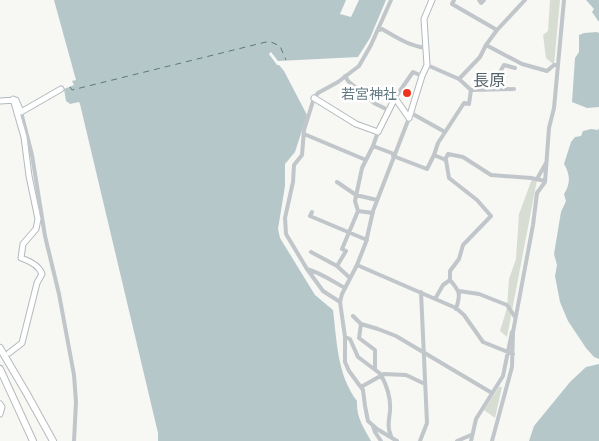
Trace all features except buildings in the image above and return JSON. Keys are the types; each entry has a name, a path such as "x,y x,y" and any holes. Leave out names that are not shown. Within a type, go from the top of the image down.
{"highway":[{"path":"0,348 28,394 53,441"},
{"path":"0,369 33,441"}],"main road":[{"path":"410,115 427,65 424,19 432,0"},
{"path":"13,99 16,100 21,112 62,89"},
{"path":"314,98 349,120 378,132 395,98 410,115"},
{"path":"0,101 13,99"},
{"path":"8,353 22,342 37,283 42,274 32,263 21,258 23,244 36,229 38,219 29,176 24,137 13,99"},
{"path":"0,404 2,407 0,414"}],"street":[{"path":"340,302 323,291 307,269 286,234 285,218 293,182 294,165 302,154 304,134 314,98 318,93 359,66 378,31 391,0"},
{"path":"454,0 452,4 497,30"},
{"path":"479,0 481,2 484,0"},
{"path":"459,79 480,57 497,30 525,0"},
{"path":"470,441 476,419 503,376 510,353 515,317 532,233 537,192 545,181 549,128 554,108 564,0"},
{"path":"378,31 382,29 405,42 417,47 426,48"},
{"path":"486,45 522,64 547,71 554,65 557,65"},
{"path":"427,65 459,79 471,90 514,88"},
{"path":"490,89 504,65 515,68"},
{"path":"395,98 413,72 422,76"},
{"path":"345,76 348,81 374,103 388,110"},
{"path":"373,146 427,169 445,132 464,103 469,104 471,90"},
{"path":"21,112 32,155 45,236 59,294 74,375 76,402 74,441"},
{"path":"397,441 368,421 362,387 349,371 346,362 340,302 345,288 358,265 367,240 377,200 410,115 445,132"},
{"path":"338,266 346,251 342,249 358,211 355,201 362,168 378,132"},
{"path":"304,134 366,160"},
{"path":"456,309 459,291 450,280 450,271 459,260 463,245 491,216 472,195 449,178 445,160 448,154 463,157 491,175 545,181"},
{"path":"434,155 445,160"},
{"path":"537,179 547,161"},
{"path":"337,182 356,195 377,200"},
{"path":"358,211 373,213"},
{"path":"312,212 310,216 367,240"},
{"path":"311,252 338,266 350,278"},
{"path":"358,265 456,309 464,316 483,342 510,353"},
{"path":"307,269 322,274 345,288"},
{"path":"435,299 443,284 450,280"},
{"path":"459,291 479,294 507,305 515,317"},
{"path":"420,441 427,423 421,292"},
{"path":"353,316 361,324 378,328 396,336 492,393"},
{"path":"361,324 358,338 375,350 375,369"},
{"path":"345,337 350,338 358,357 382,375 390,403 388,430 391,437"},
{"path":"492,441 512,367 510,353"},
{"path":"362,387 382,375 406,375 425,384"},
{"path":"373,426 374,432 381,441"},
{"path":"457,441 471,435"}],"shaded area":[{"path":"54,0 346,0 340,14 351,17 359,0 386,0 370,38 358,57 278,61 271,52 269,54 284,71 307,115 295,152 285,164 285,186 278,229 280,238 315,295 333,310 337,346 345,380 357,401 361,422 371,441 158,441 158,433 80,104 79,102 70,104 66,101 64,89 74,85 72,81 76,80"},
{"path":"550,0 560,0 554,65 546,58 543,35 548,31"},
{"path":"586,0 599,0 599,22 592,12 594,9"},
{"path":"599,33 599,107 587,108 572,102 575,58 579,52 579,35"},
{"path":"599,128 599,359 594,357 586,348 568,321 560,302 555,276 557,265 554,254 561,212 566,201 564,194 569,179 568,171 564,164 571,142 575,137 581,136 583,131 598,130"},
{"path":"532,179 537,180 507,337 500,331 507,308 509,279 516,259 519,214"},
{"path":"599,364 599,441 529,441 534,426 570,382 586,367"},
{"path":"499,387 502,387 495,418 484,410"}],"ferry route":[{"path":"70,87 72,90 266,42 280,46 286,60"}],"place":[{"name":"若宮神社","path":"407,93"}],"district":[{"name":"長原","path":"489,80"}]}
